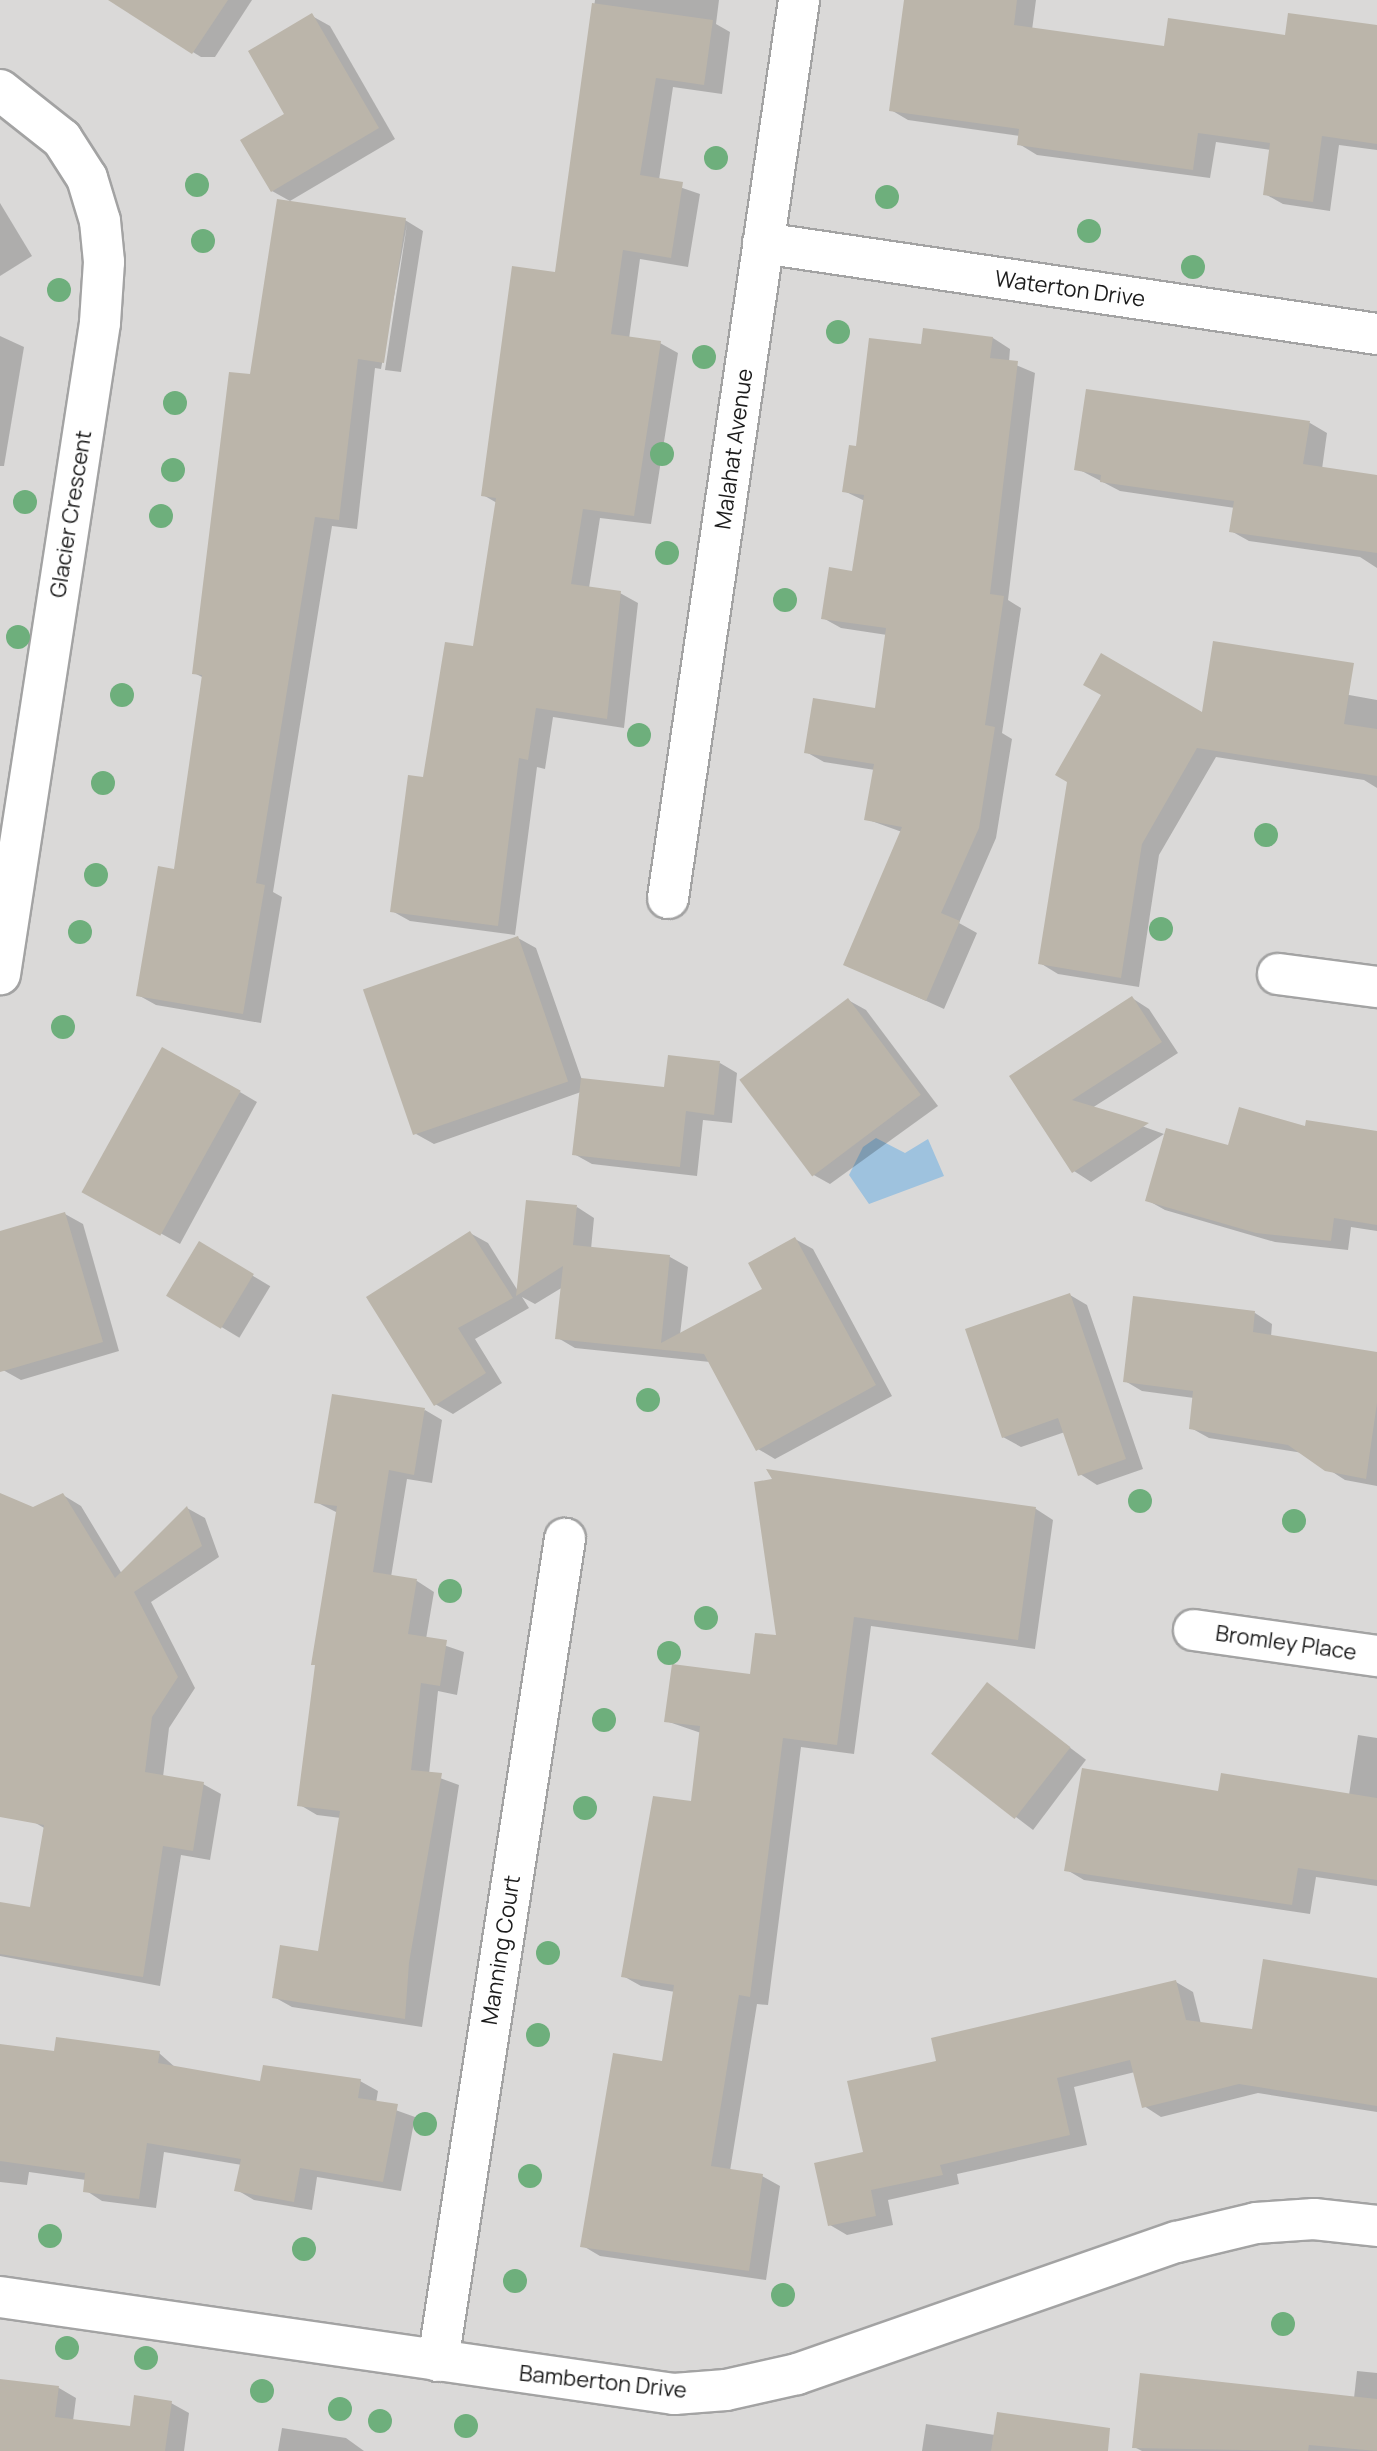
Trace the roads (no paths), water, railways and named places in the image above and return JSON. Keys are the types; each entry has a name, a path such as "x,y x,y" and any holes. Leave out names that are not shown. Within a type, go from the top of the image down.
{"street":[{"name":"Malahat Avenue","path":"668,898 799,0"},
{"name":"Glacier Crescent","path":"0,90 62,139 87,178 100,221 104,262 100,323 0,974"},
{"name":"Waterton Drive","path":"763,243 1377,334"},
{"path":"1278,974 1377,987"},
{"name":"Manning Court","path":"438,2361 565,1539"},
{"name":"Bromley Place","path":"1194,1630 1377,1656"},
{"name":"Bamberton Drive","path":"0,2297 662,2393 726,2390 797,2374 1177,2242 1256,2223 1314,2219 1377,2226"}],"water":[{"path":"876,1138 905,1153 928,1139 944,1176 869,1204 849,1175 863,1147"}]}
